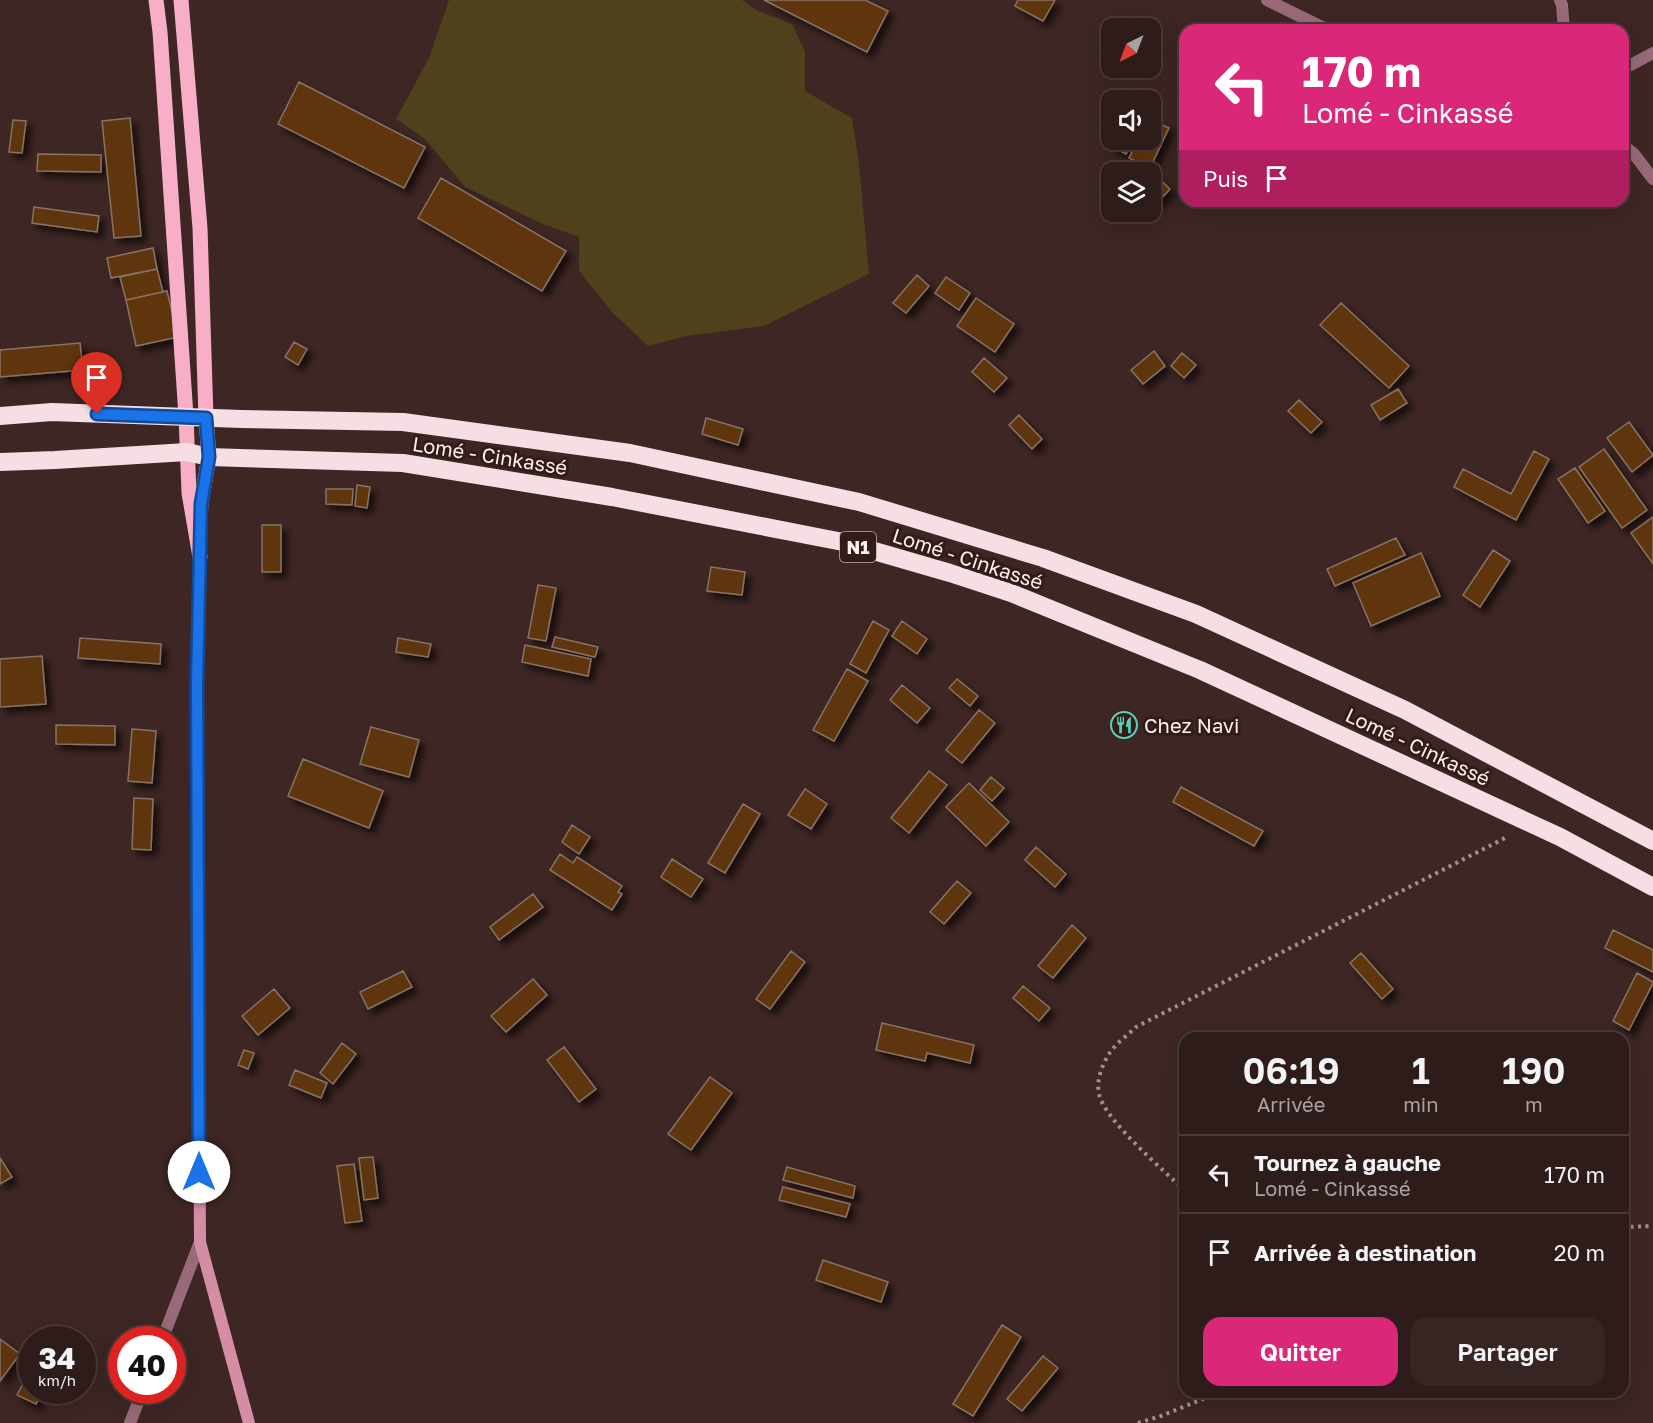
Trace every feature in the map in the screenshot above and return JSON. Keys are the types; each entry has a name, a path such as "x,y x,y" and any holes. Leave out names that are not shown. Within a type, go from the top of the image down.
{"highway":[{"name":"Lomé - Cinkassé","path":"0,416 52,412 403,422 630,453 859,502 1043,558 1196,614 1405,710 1653,842"},
{"name":"Lomé - Cinkassé","path":"0,462 187,452 209,457 403,463 612,497 843,542 1011,593 1200,670 1533,824 1653,887"}],"main road":[{"path":"156,0 186,416 189,493 200,557"},
{"path":"181,0 200,228 209,457 201,504 200,557"}],"street":[{"path":"1267,0 1316,24"},
{"path":"1560,0 1564,24"},
{"path":"1629,66 1653,53"},
{"path":"1629,150 1653,179"},
{"path":"200,557 197,694 200,1242 249,1423"},
{"path":"167,1326 200,1242"},
{"path":"130,1423 137,1404"}],"path":[{"path":"1179,1185 1119,1126 1104,1108 1098,1093 1098,1078 1110,1052 1136,1027 1533,824"},
{"path":"1629,1227 1653,1226"},
{"path":"1138,1423 1205,1398"}],"shaded area":[{"path":"449,0 742,0 756,10 792,24 805,51 805,91 852,118 859,163 869,274 764,326 686,336 648,346 612,312 579,271 579,237 543,224 465,187 425,139 396,119 429,58"}],"building":[{"path":"764,0 865,0 888,11 867,52"},
{"path":"1018,0 1055,0 1043,21 1015,6"},
{"path":"299,82 425,147 404,188 278,124"},
{"path":"130,118 141,236 114,238 102,121"},
{"path":"13,120 26,121 22,153 9,152"},
{"path":"1161,125 1169,128 1161,145"},
{"path":"1133,150 1159,150 1153,162 1137,162 1129,158"},
{"path":"38,154 101,155 101,172 37,171"},
{"path":"441,178 566,251 542,291 418,218"},
{"path":"1161,180 1170,189 1161,199"},
{"path":"34,207 99,216 97,232 32,223"},
{"path":"153,248 157,269 111,278 107,258"},
{"path":"157,269 163,292 126,300 120,277"},
{"path":"917,275 929,286 906,313 893,303"},
{"path":"946,277 970,293 959,310 935,293"},
{"path":"167,291 178,337 136,346 126,300"},
{"path":"976,298 1014,324 995,352 957,326"},
{"path":"1341,303 1409,366 1389,388 1320,325"},
{"path":"294,342 307,349 298,365 285,357"},
{"path":"80,343 83,370 0,377 0,350"},
{"path":"1154,351 1165,366 1143,384 1131,370"},
{"path":"1182,353 1196,365 1184,378 1171,366"},
{"path":"984,358 1007,378 994,392 972,372"},
{"path":"1398,389 1407,403 1380,420 1371,405"},
{"path":"1299,400 1322,422 1311,433 1288,411"},
{"path":"1019,415 1042,439 1032,449 1009,425"},
{"path":"706,418 743,429 738,445 702,434"},
{"path":"1629,422 1653,455 1632,472 1607,438"},
{"path":"1604,449 1647,510 1622,528 1579,467"},
{"path":"1534,451 1549,459 1516,520 1454,487 1463,469 1511,494"},
{"path":"1575,468 1605,511 1588,523 1558,479"},
{"path":"357,485 370,487 367,508 355,506"},
{"path":"326,489 353,489 352,505 326,504"},
{"path":"1653,517 1653,564 1631,533"},
{"path":"262,525 281,525 281,572 262,572"},
{"path":"1396,538 1405,555 1335,586 1327,569"},
{"path":"1493,550 1510,561 1480,607 1463,595"},
{"path":"1421,553 1440,596 1371,626 1353,583"},
{"path":"711,567 745,572 742,595 707,591"},
{"path":"538,585 556,588 546,641 528,638"},
{"path":"873,621 889,630 866,673 850,664"},
{"path":"902,621 927,639 917,654 892,636"},
{"path":"555,637 598,647 595,657 552,647"},
{"path":"80,638 161,644 160,664 78,658"},
{"path":"398,638 431,644 428,657 396,652"},
{"path":"525,645 591,659 588,676 522,662"},
{"path":"42,656 46,704 0,707 0,659"},
{"path":"847,669 868,681 834,741 813,730"},
{"path":"957,679 978,696 970,706 949,688"},
{"path":"902,685 930,708 917,723 890,700"},
{"path":"979,710 995,723 962,763 946,750"},
{"path":"56,725 115,726 115,745 56,744"},
{"path":"371,727 419,740 409,777 360,764"},
{"path":"132,729 156,731 152,783 128,781"},
{"path":"303,759 383,791 369,828 288,796"},
{"path":"929,771 947,785 909,833 891,818"},
{"path":"991,777 1004,788 992,801 980,790"},
{"path":"969,783 1009,822 986,846 946,807"},
{"path":"1181,787 1263,831 1254,846 1173,802"},
{"path":"805,789 827,804 811,829 788,815"},
{"path":"134,798 153,799 151,850 132,849"},
{"path":"743,804 760,814 725,873 708,863"},
{"path":"572,825 590,837 579,854 562,842"},
{"path":"1036,847 1066,874 1055,887 1025,860"},
{"path":"560,854 573,863 577,857 622,886 618,892 622,894 612,910 550,870"},
{"path":"672,859 703,879 691,897 661,877"},
{"path":"957,881 971,893 944,924 930,912"},
{"path":"533,894 543,907 499,940 490,927"},
{"path":"1072,925 1086,938 1053,978 1038,966"},
{"path":"1613,930 1653,950 1653,972 1605,948"},
{"path":"791,951 805,962 770,1009 756,999"},
{"path":"1361,953 1393,989 1382,999 1350,963"},
{"path":"403,971 412,987 368,1009 360,992"},
{"path":"1637,973 1653,983 1629,1030 1613,1021"},
{"path":"533,979 547,995 506,1032 491,1016"},
{"path":"1023,986 1050,1008 1039,1021 1013,998"},
{"path":"274,989 290,1008 258,1035 242,1016"},
{"path":"882,1023 974,1045 970,1063 927,1053 925,1061 876,1050"},
{"path":"342,1043 356,1054 333,1084 320,1073"},
{"path":"564,1047 596,1089 579,1102 547,1060"},
{"path":"244,1050 254,1053 248,1069 238,1065"},
{"path":"295,1070 327,1083 321,1098 289,1085"},
{"path":"710,1077 732,1093 691,1150 668,1134"},
{"path":"373,1157 378,1198 364,1200 359,1158"},
{"path":"0,1158 12,1177 0,1184"},
{"path":"354,1164 362,1221 345,1223 337,1166"},
{"path":"787,1167 855,1186 853,1198 783,1180"},
{"path":"783,1187 850,1204 846,1217 779,1200"},
{"path":"823,1260 888,1282 881,1302 816,1280"},
{"path":"1002,1325 1021,1337 973,1416 953,1404"},
{"path":"0,1339 18,1352 18,1357 0,1381"},
{"path":"1043,1356 1058,1368 1022,1411 1007,1399"}],"place":[{"name":"Chez Navi","path":"1124,725"}],"route":[{"path":"97,414 206,418 209,457 201,504 197,683 199,1172"}]}
